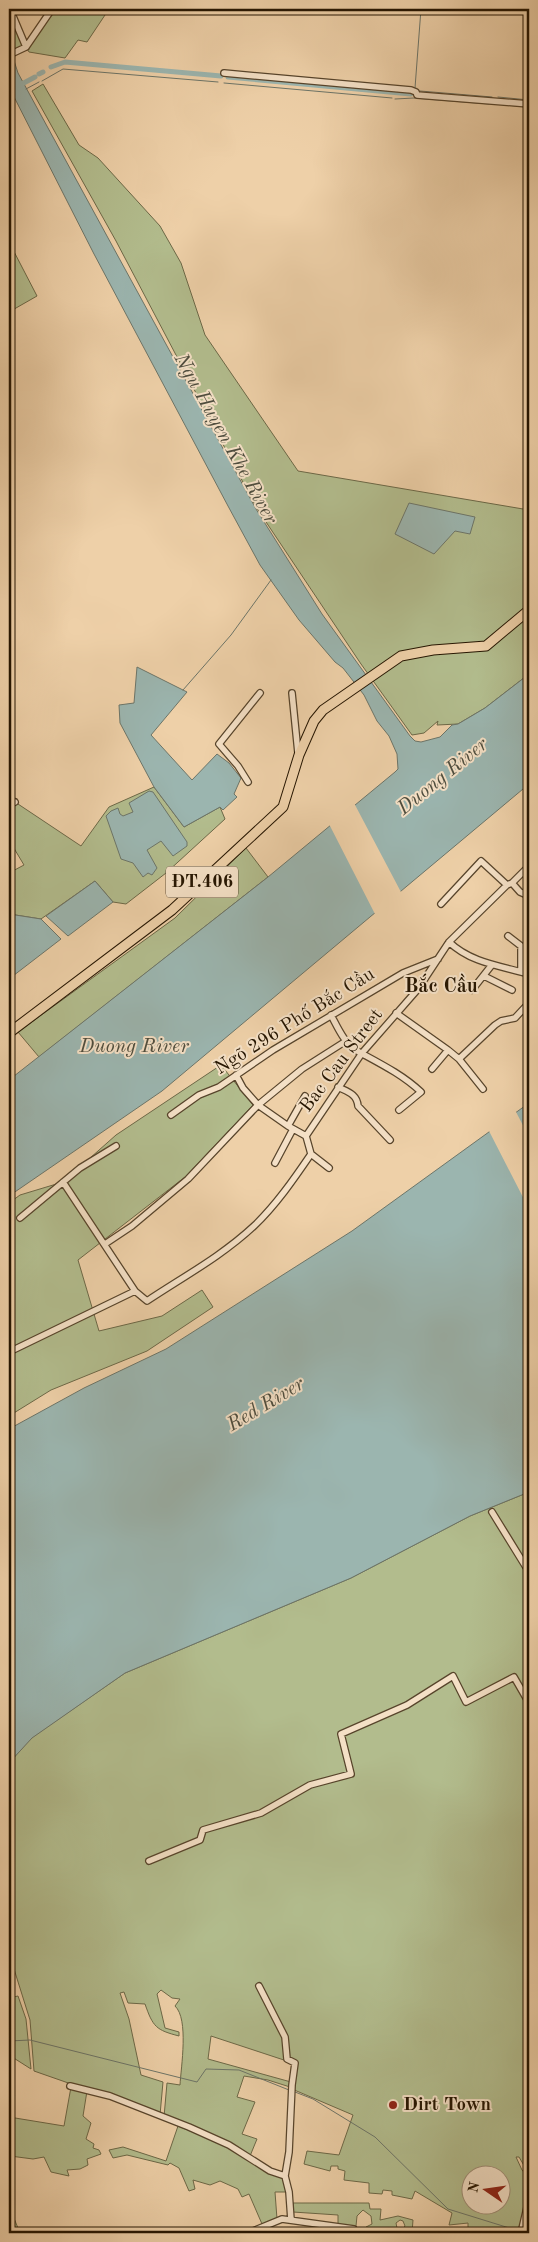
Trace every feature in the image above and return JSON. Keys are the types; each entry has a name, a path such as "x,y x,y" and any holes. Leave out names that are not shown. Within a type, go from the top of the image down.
{"main road":[{"name":"ĐT.406","path":"9,1033 172,910 283,807 299,755 314,721 323,710 401,656 410,653 486,646 529,610"}],"street":[{"path":"10,9 26,47"},
{"path":"9,55 16,50 26,47 52,9"},
{"path":"224,73 414,91 417,95 529,104"},
{"path":"248,782 238,766 219,744 260,693"},
{"path":"292,693 299,755"},
{"path":"9,805 15,802"},
{"path":"441,904 481,861 509,884 529,896"},
{"name":"Bac Cau Street","path":"311,1154 306,1136 362,1053 418,989 449,942 529,866"},
{"path":"508,936 522,946 521,972"},
{"path":"449,942 458,950 491,966 529,974"},
{"name":"Ngõ 296 Phố Bắc Cầu","path":"171,1115 199,1095 214,1090 331,1015 403,973 438,959"},
{"path":"472,990 491,966"},
{"path":"484,976 512,990"},
{"path":"459,1059 495,1025 501,1021 515,1018 529,1003"},
{"path":"396,1013 459,1059 483,1089"},
{"path":"331,1015 346,1041 362,1053 402,1076 421,1092 399,1110"},
{"path":"105,1244 132,1226 188,1179 258,1105 302,1069 346,1041"},
{"path":"432,1069 448,1050"},
{"path":"236,1075 243,1088 258,1105 306,1136"},
{"path":"338,1087 357,1098 358,1106 390,1140"},
{"path":"275,1163 305,1096"},
{"path":"20,1218 80,1168 116,1146"},
{"path":"63,1182 135,1291 146,1301 202,1266 236,1241 266,1214 311,1154 329,1168"},
{"path":"9,1352 135,1291"},
{"path":"492,1512 529,1572"},
{"path":"149,1861 200,1840 203,1830 261,1813 310,1786 352,1774 341,1734 415,1700 453,1676 466,1702 514,1677 529,1703"},
{"path":"259,1986 284,2037 287,2059 295,2063 292,2085 289,2152 285,2176 289,2192 291,2220"},
{"path":"70,2086 110,2096 189,2127 229,2144 270,2171 285,2176"},
{"path":"521,2233 529,2199"},
{"path":"248,2233 274,2221 291,2220 354,2229 356,2233"}],"green space":[{"path":"52,9 109,9 87,42 78,40 65,58 29,52 26,47"},
{"path":"9,17 23,46 11,50"},
{"path":"43,84 79,145 98,158 160,226 181,263 205,335 298,471 529,510 529,674 485,708 458,724 437,725 438,721 424,733 412,735 361,664 256,507 116,241 32,91"},
{"path":"9,242 37,296 9,312"},
{"path":"154,787 184,827 220,807 225,819 166,873 126,904 113,902 95,881 41,919 9,914 9,873 24,865 9,840 9,805 15,802 81,846 109,807"},
{"path":"246,848 268,877 39,1057 18,1032 175,918"},
{"path":"221,1065 253,1105 185,1177 78,1260 99,1331 162,1316 202,1290 213,1307 147,1351 51,1390 9,1416 9,1398 11,1397 9,1391 9,1203 20,1195 63,1182 116,1135"},
{"path":"529,1492 529,2174 519,2157 516,2157 522,2170 529,2178 529,2194 519,2233 503,2233 492,2228 492,2233 468,2233 468,2223 449,2225 452,2213 415,2191 412,2199 392,2195 392,2191 383,2190 382,2194 369,2193 369,2183 344,2180 345,2171 338,2169 338,2166 331,2166 330,2171 304,2164 307,2151 339,2155 353,2115 292,2089 296,2064 211,2036 208,2059 291,2082 290,2087 268,2080 244,2076 237,2097 255,2102 242,2134 257,2139 250,2156 164,2117 167,2083 180,2085 183,2032 182,2021 175,2006 180,1999 172,1998 161,1990 157,1994 165,2028 179,2032 179,2036 165,2032 156,2026 150,2018 145,2004 128,2003 124,1992 120,1993 129,2019 141,2075 163,2082 160,2115 34,2071 30,2020 14,1969 9,1968 9,1763 31,1738 125,1673 351,1578 470,1516"},
{"path":"18,1996 26,2019 31,2069 9,2055 9,1998"},
{"path":"71,2087 87,2091 83,2116 91,2123 86,2139 94,2144 93,2148 99,2150 101,2154 87,2159 88,2165 80,2169 67,2170 69,2176 51,2172 44,2157 33,2159 10,2156 9,2117 64,2126"},
{"path":"178,2126 230,2147 277,2176 283,2177 286,2192 275,2192 277,2219 262,2224 249,2194 242,2197 238,2189 220,2181 210,2185 193,2180 195,2189 189,2191 179,2168 170,2163 168,2165 127,2155 113,2158 109,2150 123,2147 166,2161"},
{"path":"293,2203 369,2203 370,2209 381,2209 380,2220 398,2216 413,2220 412,2233 404,2233 402,2230 405,2226 403,2221 400,2220 396,2223 398,2233 369,2233 366,2227 372,2224 371,2216 363,2210 357,2216 356,2226 338,2225 338,2215 293,2212"},
{"path":"9,2206 20,2233 9,2233"}],"water":[{"name":"Duong River","path":"9,45 18,73 256,509 322,614 415,741 421,742 440,737 452,725 458,724 485,708 529,674 529,784 162,1091 9,1196 9,1080 268,877 398,769 397,754 389,736 377,721 364,695 343,668 335,662 299,620 260,565 228,506 94,254 9,87"},
{"path":"409,503 475,517 470,534 455,531 434,554 395,534"},
{"path":"137,667 187,692 151,735 192,780 217,754 229,763 241,778 234,794 237,797 223,810 220,807 184,827 154,787 120,723 119,705 134,703"},
{"path":"149,791 153,792 187,842 187,846 173,856 161,841 147,850 157,868 152,875 148,873 143,877 133,863 121,859 106,816 118,808 123,816 133,812 129,803"},
{"path":"95,881 113,902 68,936 46,916"},
{"path":"9,914 41,919 61,939 9,979"},
{"name":"Red River","path":"529,1103 529,1492 470,1516 351,1578 125,1673 32,1738 9,1763 9,1429 84,1388 166,1349 352,1231"}],"pier":[{"path":"354,803 402,894 376,916 329,824"},
{"path":"515,1110 529,1137 529,1209 488,1129"}],"waterway":[{"path":"415,88 421,9"},
{"path":"51,67 65,62 221,76"},
{"path":"42,81 63,69 218,82"},
{"path":"39,74 43,72"},
{"path":"20,85 35,77"},
{"path":"228,77 411,94 415,90"},
{"path":"26,89 39,82"},
{"path":"224,83 392,98"},
{"path":"420,91 492,97"},
{"path":"498,97 529,100"},
{"path":"395,99 414,98 489,104"},
{"path":"497,104 516,106"},
{"path":"183,690 231,635 271,580"},
{"path":"9,2041 30,2040 197,2082 206,2069 239,2070 289,2090"},
{"path":"295,2092 313,2099 375,2137 448,2209 519,2231"},
{"path":"523,2232 528,2233"}],"place":[{"name":"Dirt Town","path":"393,2105"}],"district":[{"name":"Bắc Cầu","path":"441,987"}],"water label":[{"name":"Ngu Huyen Khe River","path":"225,439"}]}
